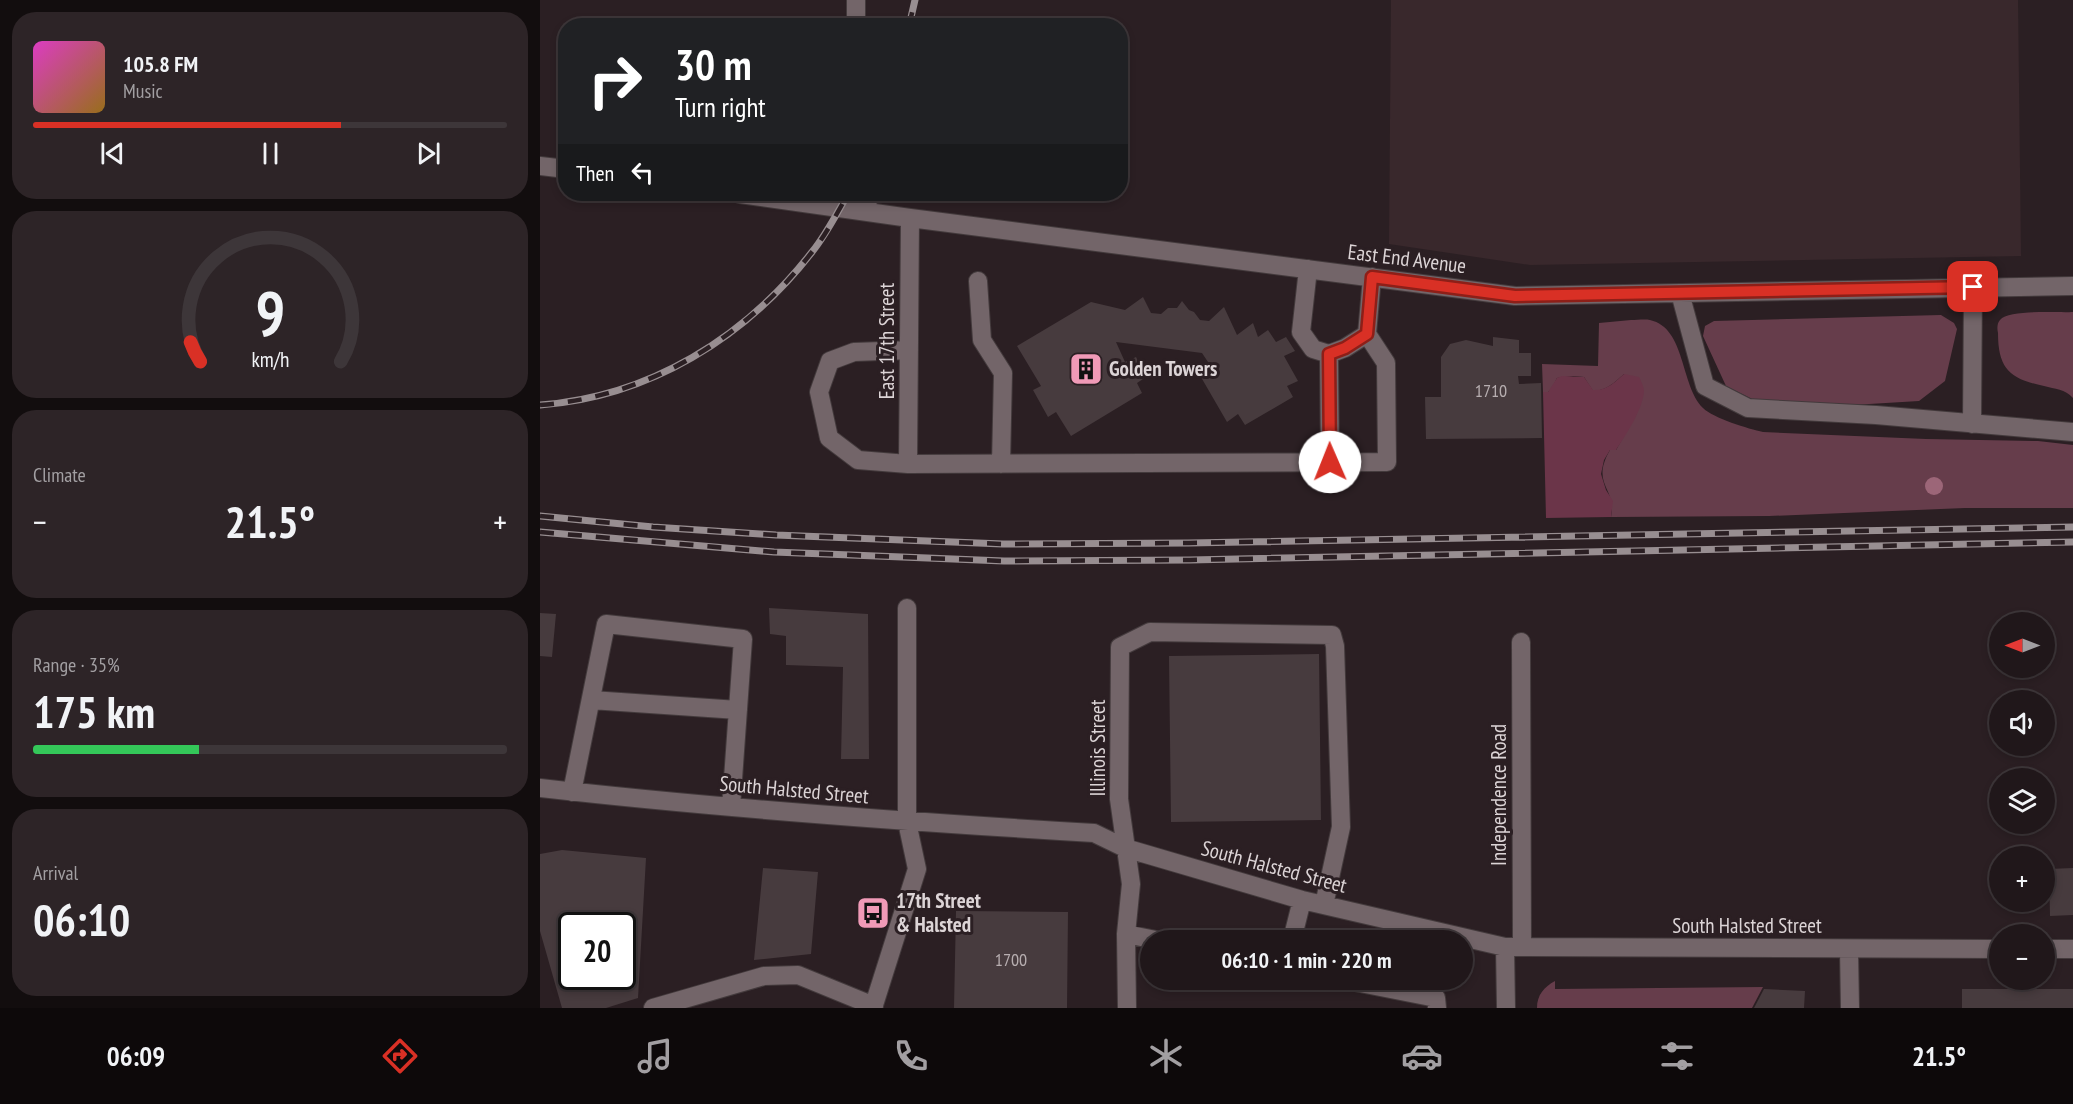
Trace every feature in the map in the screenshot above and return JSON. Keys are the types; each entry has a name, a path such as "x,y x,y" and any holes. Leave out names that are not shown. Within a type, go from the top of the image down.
{"street":[{"path":"856,0 856,18"},
{"path":"540,166 558,168"},
{"name":"East End Avenue","path":"852,201 868,202 910,218 1515,296 2073,286"},
{"name":"East 17th Street","path":"908,464 910,218"},
{"path":"1308,269 1301,332 1313,349 1329,354 1345,348 1367,334"},
{"path":"909,350 854,351 830,361 819,392 829,438 858,460 908,464 1387,462 1386,363 1367,334 1372,277"},
{"path":"978,282 982,340 1003,373 1001,464"},
{"path":"1972,424 1973,287"},
{"path":"1680,293 1705,386 1748,408 1876,415 2073,432"},
{"path":"1329,354 1330,462"},
{"path":"653,1008 764,976 798,975 873,1007 917,869 907,822 907,608"},
{"path":"572,792 606,624 743,639 731,807"},
{"name":"Illinois Street","path":"1127,1008 1126,934 1131,884 1119,799 1120,647 1149,632 1332,635 1335,646 1341,827 1324,905"},
{"name":"Independence Road","path":"1506,1008 1514,947 1521,642"},
{"path":"591,700 738,710"},
{"name":"South Halsted Street","path":"540,788 907,822 1094,833 1125,848 1302,900 1514,947 1989,949"},
{"path":"1294,930 1302,900"},
{"path":"1126,934 1140,937"},
{"path":"2055,949 2073,949"},
{"path":"1849,950 1850,1008"},
{"path":"1396,990 1436,998 1437,1008"}],"shaded area":[{"path":"1391,0 2018,0 2021,256 1530,265 1389,244"},
{"path":"2073,312 2073,398 2060,390 2022,380 2008,370 2000,355 1998,323 2000,320 2013,314"},
{"path":"1941,315 1954,323 1957,329 1945,381 1919,401 1836,406 1754,400 1726,386 1703,336 1705,326 1714,321"},
{"path":"1650,320 1662,325 1670,334 1677,345 1690,386 1703,408 1723,419 1763,432 2038,441 2073,445 2073,508 1965,508 1769,516 1611,517 1611,499 1603,479 1605,462 1610,450 1616,450 1637,413 1624,374 1614,383 1598,391 1593,391 1584,377 1573,376 1557,378 1548,392 1543,392 1542,364 1598,366 1599,323"},
{"path":"1624,374 1639,377 1644,391 1641,406 1629,429 1616,450 1610,450 1604,460 1601,474 1606,490 1613,501 1611,517 1546,518 1543,392 1548,392 1557,378 1562,376 1584,377 1593,390 1598,390 1610,385"},
{"path":"1555,981 1555,989 1763,987 1752,1008 1537,1008 1542,992"}],"building":[{"name":"Golden Towers","path":"1143,297 1151,313 1161,314 1168,308 1177,308 1182,301 1200,320 1209,321 1224,307 1237,335 1253,323 1258,337 1268,330 1276,342 1286,337 1295,351 1284,356 1298,381 1287,386 1293,397 1245,425 1238,414 1227,422 1198,372 1210,365 1202,353 1116,342 1125,362 1136,357 1146,377 1137,383 1142,393 1071,436 1056,412 1048,417 1033,390 1041,386 1017,346 1091,302 1125,310"},
{"path":"1493,337 1519,340 1519,353 1531,353 1531,376 1518,376 1519,384 1541,383 1542,438 1426,439 1425,397 1441,397 1441,357 1450,344 1466,340 1493,346"},
{"path":"769,608 868,614 869,759 841,759 843,667 786,665 786,636 770,634"},
{"path":"540,613 556,614 552,657 540,656"},
{"path":"1319,654 1321,820 1171,822 1169,656"},
{"path":"562,850 646,858 638,998 606,1008 562,1008 540,931 540,854"},
{"path":"763,868 818,872 811,954 754,960"},
{"path":"2073,868 2073,915 2050,916 2050,912 2055,912 2055,869"},
{"path":"956,911 1068,912 1067,1008 954,1008"},
{"path":"1764,989 1805,991 1804,1008 1754,1008"},
{"path":"1962,989 2073,989 2073,1008 1962,1008"}],"railway":[{"path":"911,18 915,0"},
{"path":"540,405 580,400 619,390 656,376 692,358 725,336 757,311 786,283 817,245 844,201"},
{"path":"540,516 653,527 776,535 1003,544 1189,543 2073,527"},
{"path":"540,532 774,552 1004,561 1190,560 2073,542"}],"place":[{"name":"Golden Towers","path":"1086,369"},
{"name":"17th Street & Halsted","path":"873,913"}],"route":[{"path":"1330,462 1329,354 1345,348 1367,334 1372,277 1515,296 1973,287"}]}
